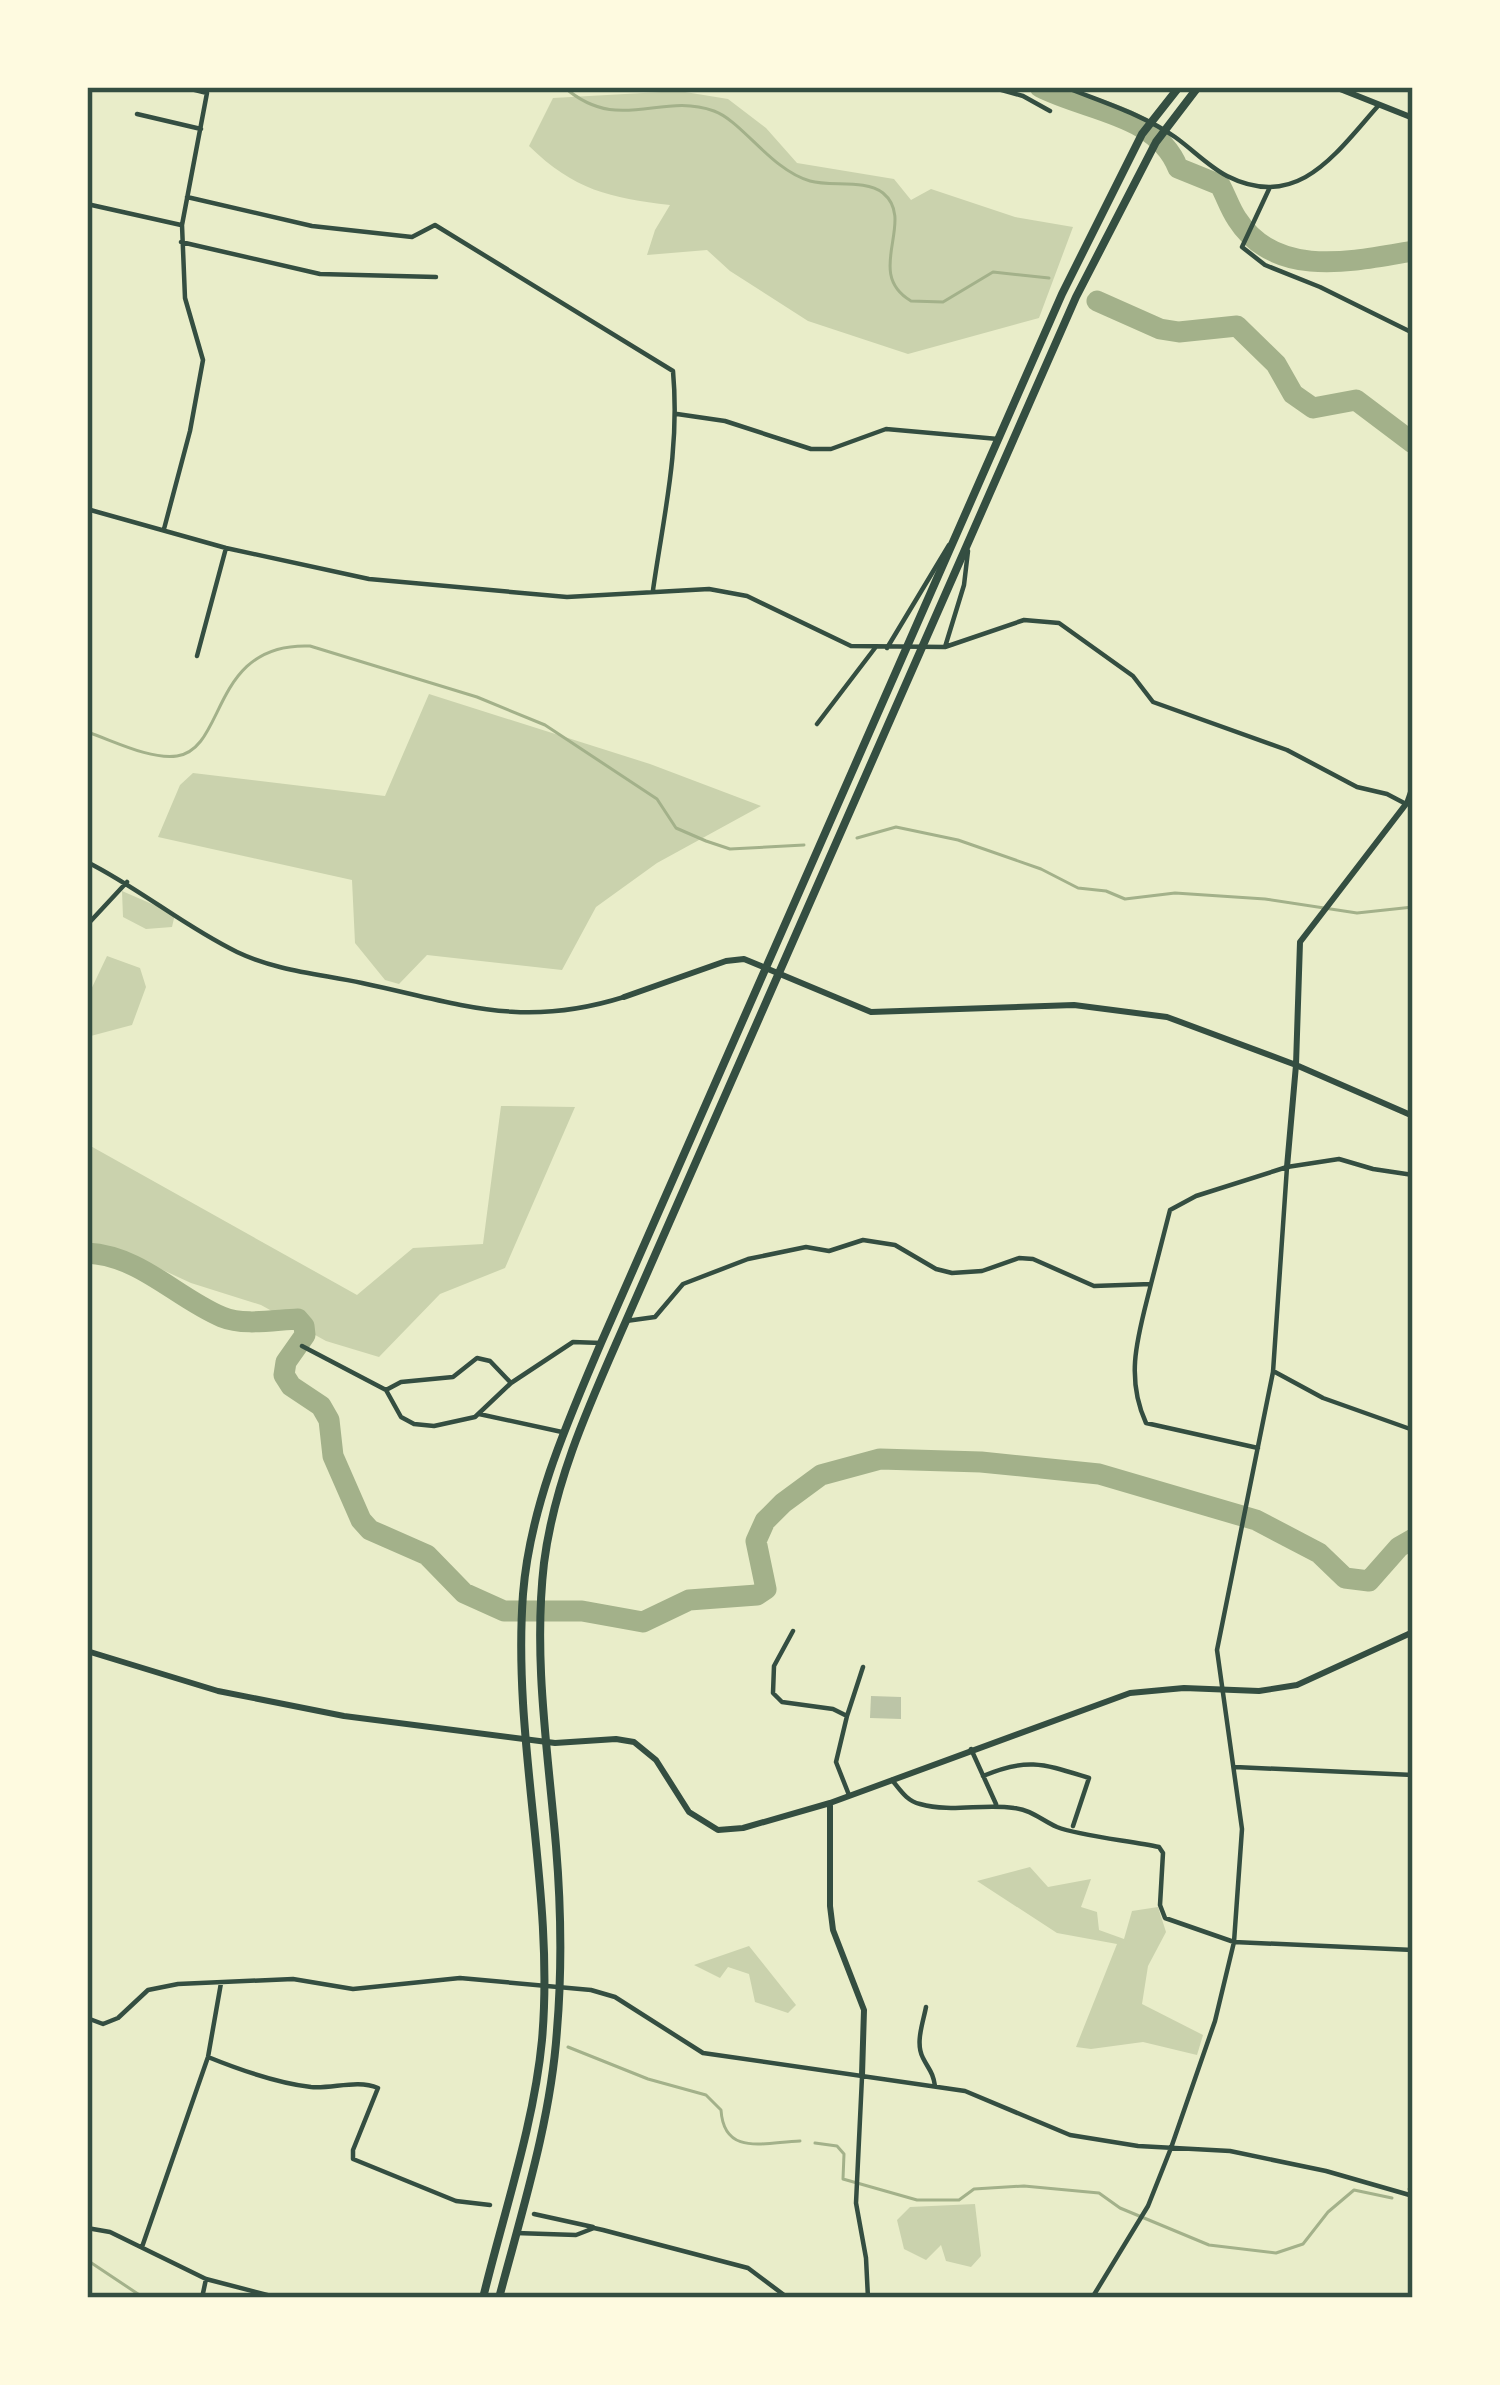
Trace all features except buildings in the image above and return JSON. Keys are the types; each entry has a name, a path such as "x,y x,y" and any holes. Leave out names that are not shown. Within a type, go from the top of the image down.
{"highway":[{"path":"483,2298 536,2083 544,1988 543,1902 523,1643 524,1594 542,1497 601,1343 1070,276 1142,134 1179,87"},
{"path":"499,2298 550,2083 559,1989 556,1852 540,1644 545,1559 565,1469 1076,297 1156,142 1198,87"}],"street":[{"path":"164,529 190,431 202,361 184,298 182,225 207,93 183,87"},
{"path":"991,87 1023,96 1050,111"},
{"path":"1023,96 1027,87"},
{"path":"1065,87 1171,134 1227,176 1270,188 1286,187 1325,166 1378,106"},
{"path":"1335,87 1413,118"},
{"path":"137,114 201,129"},
{"path":"1270,188 1242,247 1265,265 1413,333"},
{"path":"187,197 312,226 412,238 435,225 673,371 677,414 672,486 653,591"},
{"path":"87,204 182,225"},
{"path":"182,242 320,274 436,278"},
{"path":"677,414 725,421 811,449 832,449 886,429 1000,440"},
{"path":"87,509 226,548 369,579 567,596 709,589 747,596 851,646 945,647 1024,620 1059,623 1132,676 1153,702 1287,750 1357,788 1387,794 1406,804"},
{"path":"890,648 935,563 960,529"},
{"path":"945,647 969,560 967,545"},
{"path":"197,656 226,548"},
{"path":"817,724 875,648"},
{"path":"1092,2298 1148,2206 1215,2021 1234,1942 1242,1829 1218,1676 1219,1630 1274,1372 1300,942 1406,804 1413,784"},
{"path":"87,862 235,951 274,967 482,1012 587,1009 744,959 871,1012 1108,1007 1184,1021 1413,1116"},
{"path":"87,925 127,882"},
{"path":"1258,1448 1146,1423 1139,1407 1132,1361 1170,1210 1196,1196 1287,1167 1339,1159 1413,1175"},
{"path":"626,1321 655,1317 683,1284 748,1258 806,1247 829,1251 863,1240 895,1245 952,1273 1033,1258 1094,1286 1150,1284"},
{"path":"479,1414 512,1383 573,1342 601,1343"},
{"path":"302,1346 386,1390 401,1417 414,1424 434,1426 479,1414 564,1432"},
{"path":"386,1390 401,1382 453,1377 477,1358 490,1361 512,1383"},
{"path":"1274,1372 1322,1398 1413,1430"},
{"path":"793,1631 774,1666 773,1693 782,1702 833,1709 847,1716"},
{"path":"87,1651 280,1706 546,1741 634,1742 656,1760 689,1813 718,1830 742,1828 830,1803 1130,1693 1184,1688 1259,1691 1297,1685 1413,1632"},
{"path":"849,1795 836,1762 863,1666"},
{"path":"971,1750 997,1806"},
{"path":"983,1776 1014,1763 1040,1762 1089,1778 1072,1829"},
{"path":"1234,1767 1413,1775"},
{"path":"892,1780 908,1800 920,1805 948,1809 997,1806 1039,1814 1057,1827 1159,1847 1163,1853 1160,1905 1165,1918 1234,1942 1413,1950"},
{"path":"830,1803 833,1930 864,2010 856,2203 868,2298"},
{"path":"87,2018 104,2024 118,2018 148,1990 161,1985 308,1979 353,1989 460,1978 591,1990 615,1997 703,2053 935,2086 985,2097 1070,2135 1244,2154 1413,2196"},
{"path":"142,2247 208,2057 221,1982"},
{"path":"926,2007 919,2039 935,2086"},
{"path":"208,2057 240,2070 312,2087 369,2084 378,2088 353,2159 456,2201 490,2205"},
{"path":"534,2214 748,2268 788,2298"},
{"path":"87,2228 110,2232 206,2279 279,2298"},
{"path":"516,2233 576,2235 594,2228"},
{"path":"202,2298 206,2279"}],"green space":[{"path":"679,91 728,99 766,128 797,163 894,179 911,200 931,189 1015,217 1073,227 1039,318 908,354 808,321 730,271 707,250 647,255 670,205 594,189 562,173 529,146 553,98"},
{"path":"429,694 650,764 761,806 657,863 596,907 562,970 427,955 399,984 385,980 355,943 352,880 158,837 180,785 193,773 385,796"},
{"path":"122,891 175,914 172,927 146,929 123,917"},
{"path":"107,956 140,968 146,987 132,1025 87,1037 87,998"},
{"path":"501,1106 575,1107 505,1268 440,1294 379,1357 326,1341 261,1305 191,1283 115,1248 87,1246 87,1144 357,1295 413,1248 483,1244"},
{"path":"1030,1867 1048,1887 1091,1879 1081,1907 1097,1912 1099,1930 1124,1939 1132,1911 1158,1907 1166,1932 1148,1966 1142,2004 1203,2035 1197,2055 1143,2042 1076,2047 1117,1944 1057,1933 977,1881"},
{"path":"749,1946 796,2005 788,2013 755,2002 749,1974 728,1967 720,1978 694,1965"},
{"path":"975,2204 981,2256 971,2267 946,2261 941,2245 926,2260 904,2249 897,2220 910,2207"}],"waterway":[{"path":"564,87 603,108 694,106 714,111 796,175 818,183 867,186 883,193 895,218 891,276 911,301 943,302 993,272 1049,278"},
{"path":"1040,87 1118,116 1154,136 1178,168 1220,185 1237,219 1273,251 1318,262 1413,251"},
{"path":"1097,301 1160,329 1179,332 1237,326 1276,364 1293,394 1313,408 1356,400 1413,443"},
{"path":"87,732 143,752 177,756 193,749 205,735 237,677 254,661 278,649 310,646 477,697 545,725 657,799 676,828 706,841 730,849 804,845"},
{"path":"857,838 896,827 958,840 1041,869 1078,888 1125,899 1175,893 1265,899 1357,913 1413,907"},
{"path":"87,1253 124,1261 231,1320 298,1319 305,1335 286,1362 284,1375 291,1386 321,1406 329,1420 333,1456 361,1520 370,1530 427,1555 464,1593 504,1611 582,1611 643,1622 689,1600 757,1595 766,1589 756,1541 765,1521 821,1475 880,1459 981,1462 1099,1474 1256,1520 1319,1553 1345,1578 1369,1581 1399,1547 1413,1539"},
{"path":"568,2047 648,2079 706,2095 721,2110 724,2125 738,2141 800,2141"},
{"path":"815,2143 837,2146 844,2154 843,2179 917,2200 959,2200 974,2189 1024,2186 1099,2193 1120,2208 1209,2245 1276,2253 1303,2244 1328,2212 1354,2190 1392,2198"},
{"path":"1409,2189 1413,2185"},
{"path":"87,2260 144,2298"}]}
